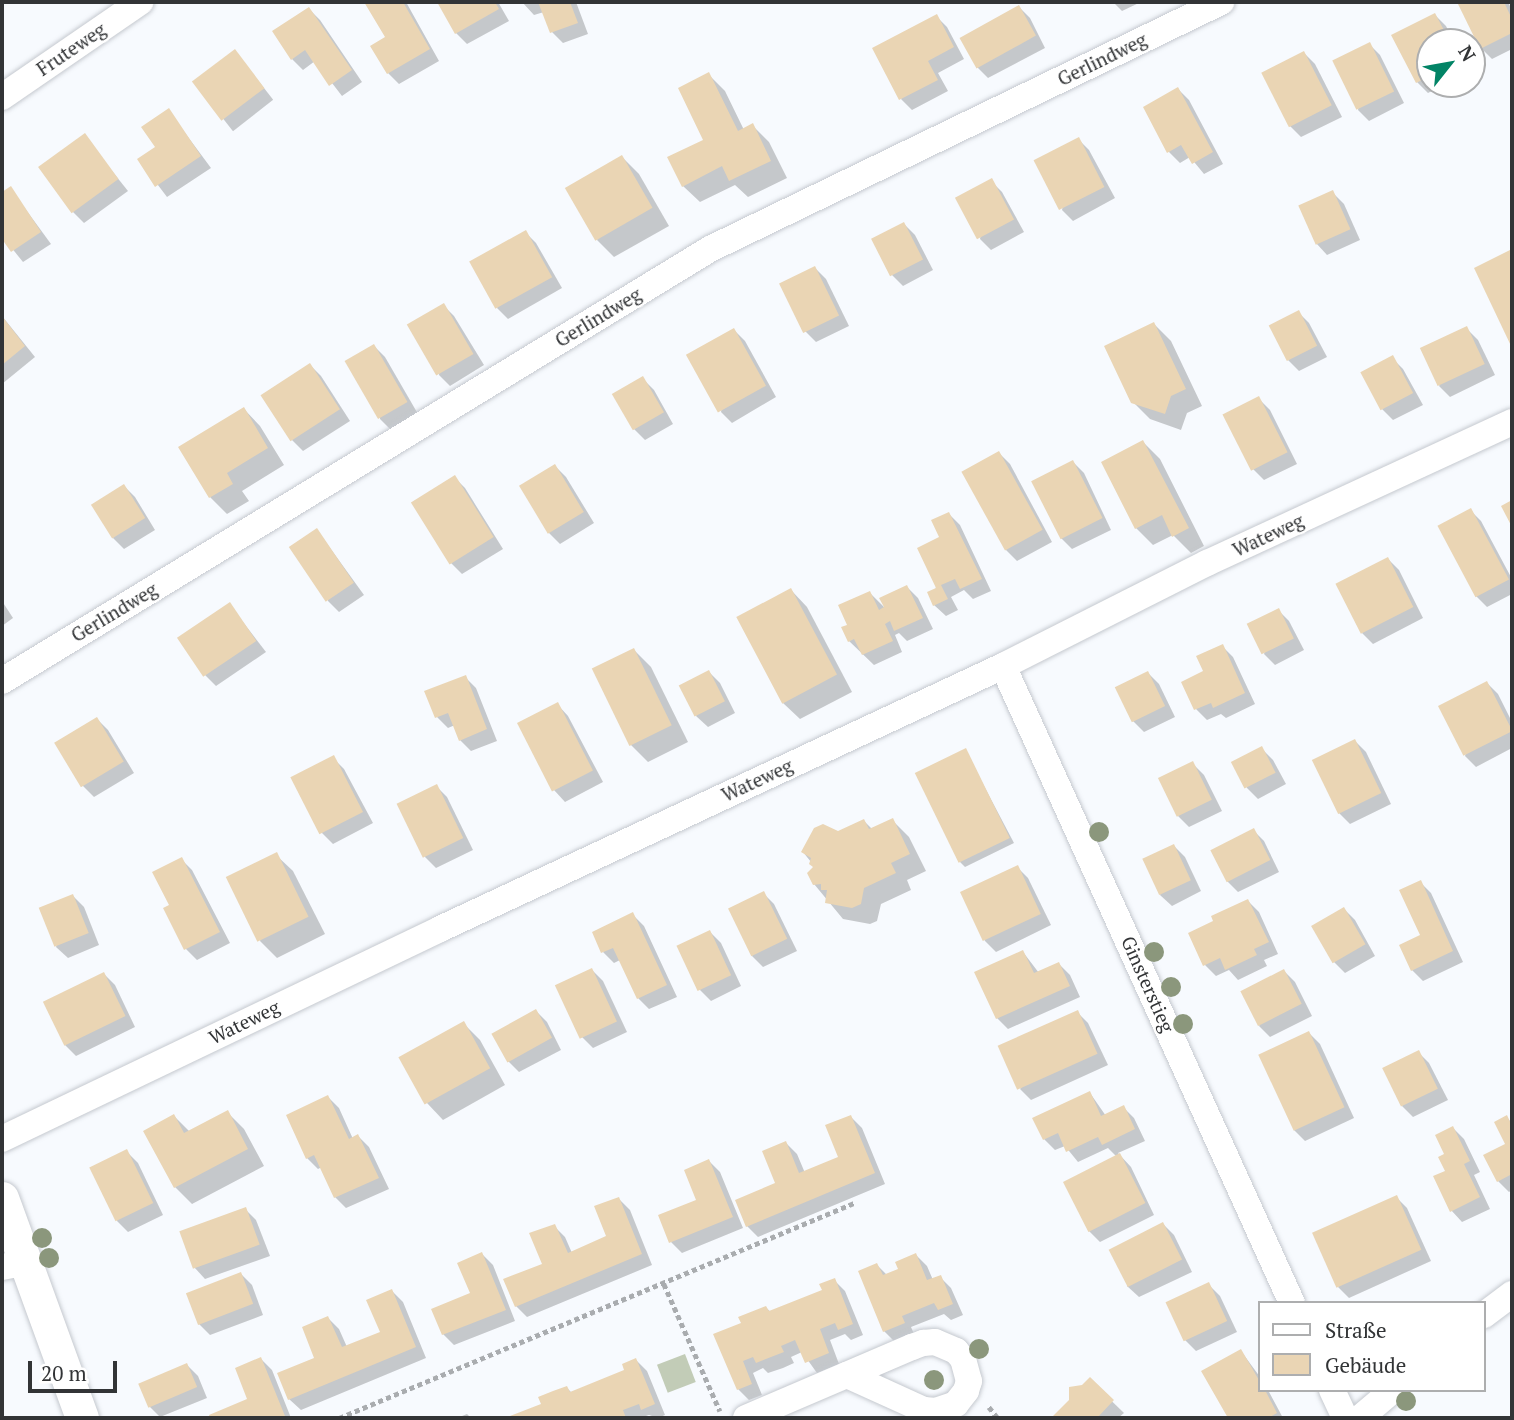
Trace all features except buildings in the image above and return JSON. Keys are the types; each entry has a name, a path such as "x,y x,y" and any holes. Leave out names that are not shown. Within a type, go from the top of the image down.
{"street":[{"name":"Fruteweg","path":"2,97 140,2"},
{"name":"Gerlindweg","path":"2,681 710,249 1220,2"},
{"name":"Wateweg","path":"2,1139 415,940 1003,666 1207,563 1512,422"},
{"name":"Ginsterstieg","path":"1003,666 1292,1301"},
{"path":"2,1198 12,1265 82,1418"},
{"path":"1486,1314 1512,1294"},
{"path":"746,1418 847,1375"},
{"path":"1333,1392 1345,1418"},
{"path":"1360,1418 1391,1392"}],"path":[{"path":"339,1418 854,1203"},
{"path":"664,1284 723,1418"}],"green space":[{"path":"685,1354 696,1382 668,1393 657,1365"}]}
